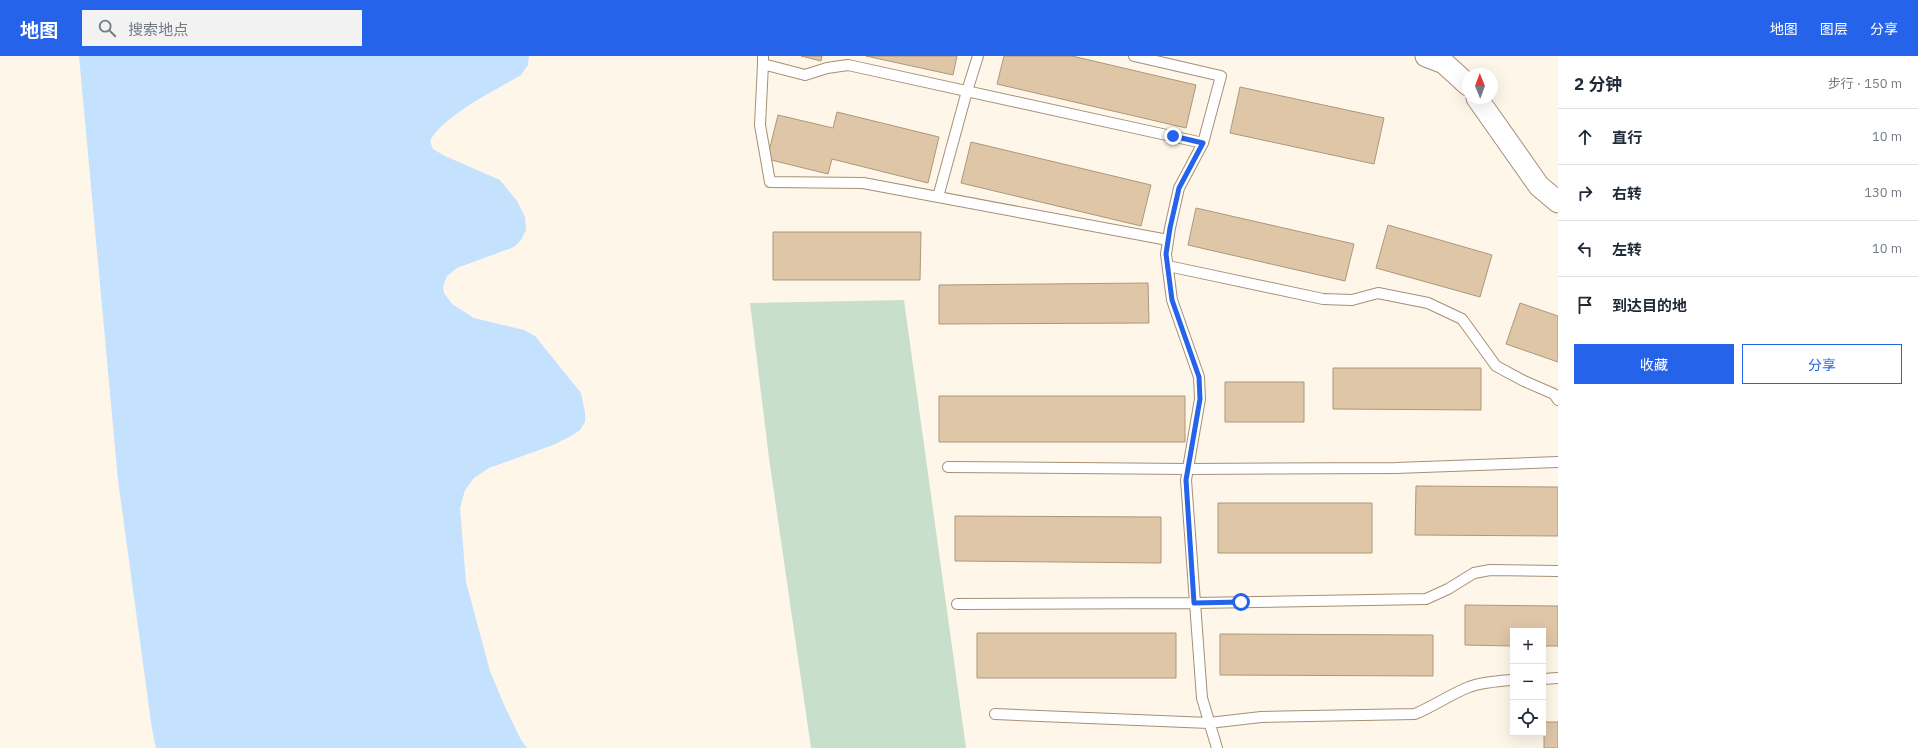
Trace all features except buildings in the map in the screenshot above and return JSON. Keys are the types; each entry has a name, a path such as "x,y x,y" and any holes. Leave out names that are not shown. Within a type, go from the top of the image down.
{"street":[{"path":"1426,56 1444,63 1462,80"},
{"path":"1481,104 1538,186 1558,202"}],"lane":[{"path":"938,197 978,56"},
{"path":"1134,56 1221,76 1203,143 1179,188 1166,254 1172,300 1199,377 1200,399 1186,480 1202,698 1216,748"},
{"path":"1168,240 863,183 770,182 760,125 763,60 806,75 827,68 848,65 1203,143"},
{"path":"1168,266 1323,299 1352,300 1378,293 1428,303 1462,319 1496,366 1524,381 1554,394 1558,400"},
{"path":"948,467 1188,469 1396,468 1558,462"},
{"path":"957,604 1194,603 1426,599 1448,589 1474,573 1490,570 1558,571"},
{"path":"1546,679 1558,678"},
{"path":"995,714 1209,723 1262,717 1415,714 1470,687 1494,681 1510,680"}],"green space":[{"path":"904,300 966,748 811,748 769,458 750,303"}],"water":[{"path":"79,56 529,56 528,65 521,75 458,113 437,131 430,141 433,149 445,156 500,180 517,201 525,217 526,230 521,240 514,247 457,268 447,276 443,287 444,293 452,304 474,318 524,330 535,336 581,393 585,412 585,422 580,430 571,436 553,445 489,468 474,478 465,490 460,508 466,582 490,671 505,707 521,740 527,748 156,748 152,729 118,480"}],"route":[{"path":"1173,136 1203,143 1179,188 1166,254 1172,300 1199,377 1200,399 1196,432 1186,480 1194,603 1241,602"}]}
